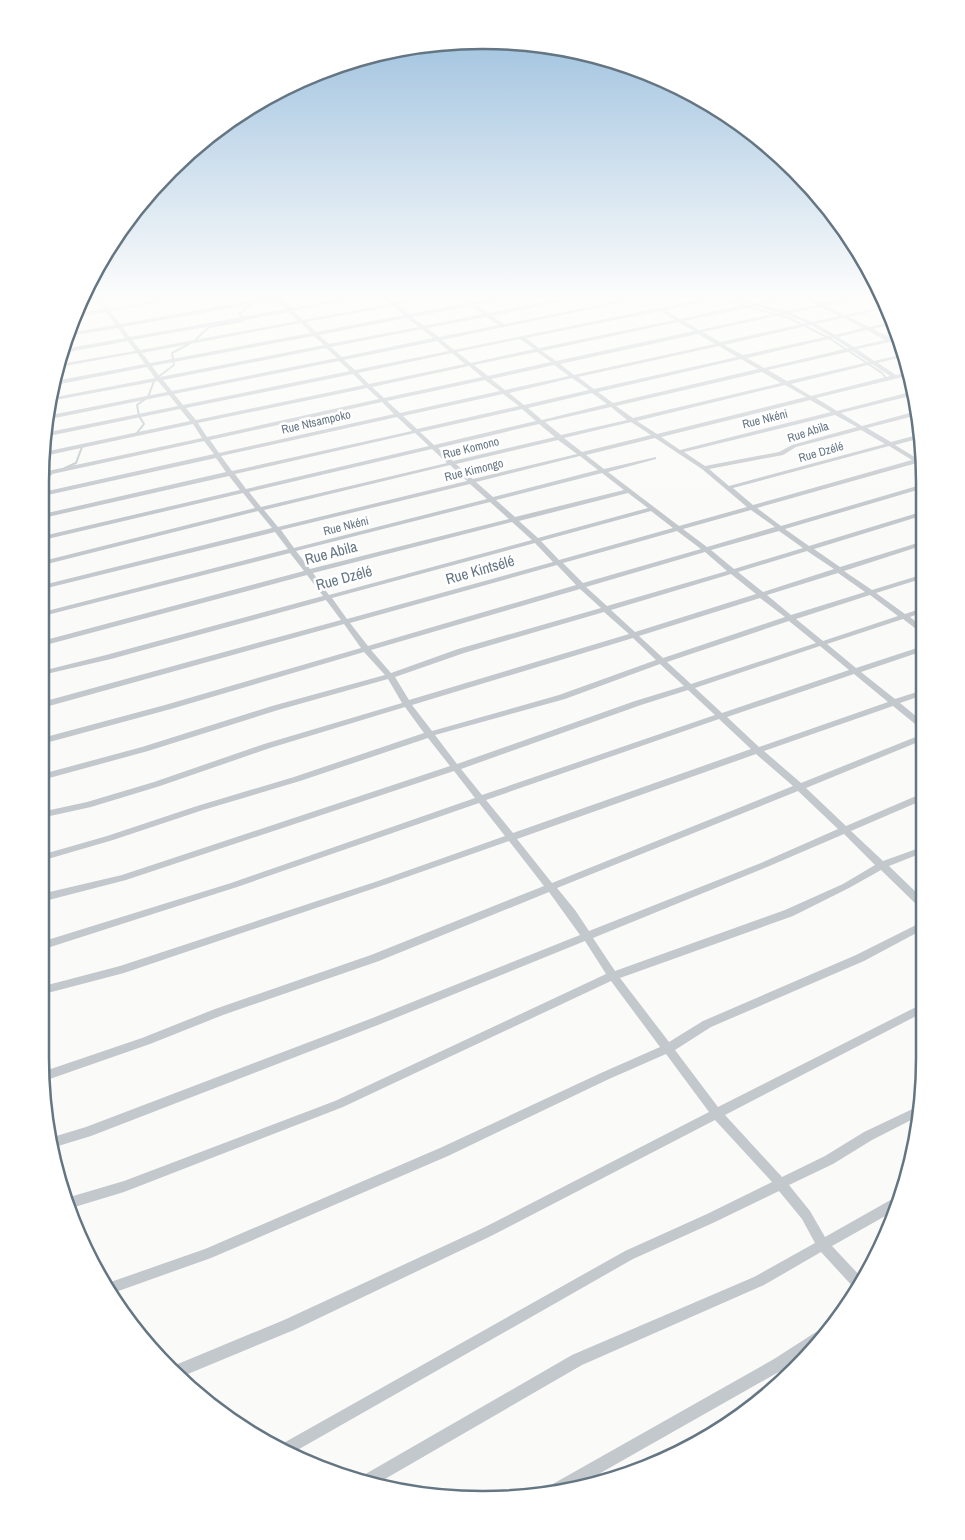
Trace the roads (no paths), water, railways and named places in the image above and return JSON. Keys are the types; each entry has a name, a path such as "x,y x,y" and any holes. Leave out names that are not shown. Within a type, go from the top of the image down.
{"street":[{"path":"61,382 129,369"},
{"path":"152,369 183,407 230,473 276,529 366,649 390,676 407,704 480,799 551,886 614,976 716,1112 780,1183 806,1215 823,1245 854,1280"},
{"path":"57,399 211,369"},
{"path":"54,416 287,369"},
{"path":"351,369 398,415 536,540 580,586 757,750 801,788 916,898"},
{"path":"51,433 370,369"},
{"path":"50,453 451,369"},
{"path":"474,369 626,491 705,549 916,720"},
{"path":"49,473 532,369"},
{"path":"563,369 678,452 704,468 752,508 916,625"},
{"name":"Rue Ntsampoko","path":"49,493 610,369"},
{"path":"49,515 687,369"},
{"path":"49,537 769,369"},
{"name":"Rue Komono","path":"49,562 260,509 850,369"},
{"path":"883,369 895,377"},
{"path":"764,370 889,445 915,458"},
{"name":"Rue Kimongo","path":"49,586 902,375"},
{"name":"Rue Nkéni","path":"678,452 907,395"},
{"name":"Rue Abila","path":"704,468 781,454 794,446 911,415"},
{"name":"Rue Dzélé","path":"727,488 802,470 914,438"},
{"name":"Rue Nkéni","path":"49,612 492,501 654,458"},
{"name":"Rue Kintsélé","path":"49,703 137,681 345,621 915,463"},
{"path":"49,739 366,649 916,488"},
{"name":"Rue Abila","path":"49,642 308,572 626,491"},
{"name":"Rue Dzélé","path":"49,671 108,657 652,509"},
{"path":"49,775 145,749 275,708 390,676 461,651 916,515"},
{"path":"49,813 105,800 259,749 635,635 916,545"},
{"path":"49,856 297,779 430,734 562,697 790,618 916,578"},
{"path":"49,896 123,878 456,767 638,703 916,612"},
{"path":"49,943 224,888 916,650"},
{"path":"49,989 120,970 408,874 916,694"},
{"path":"50,1075 219,1012 375,958 551,886 801,788 916,740"},
{"path":"57,1141 87,1132 374,1022 764,865 916,799"},
{"path":"74,1202 124,1186 339,1104 614,976 789,913 846,886 882,865 916,852"},
{"path":"115,1286 207,1254 444,1152 669,1048 707,1024 860,958 916,929"},
{"path":"182,1369 290,1325 487,1232 716,1112 916,1011"},
{"path":"289,1446 430,1365 629,1255 711,1218 829,1160 868,1136 913,1114"},
{"path":"374,1477 577,1360 740,1290 889,1207"},
{"path":"569,1482 779,1364 806,1346"}],"waterway":[{"path":"158,377 169,369"},
{"path":"876,369 886,378"},
{"path":"136,434 144,424 139,416 137,405 148,397 154,381"},
{"path":"65,468 76,463 82,447"}]}
